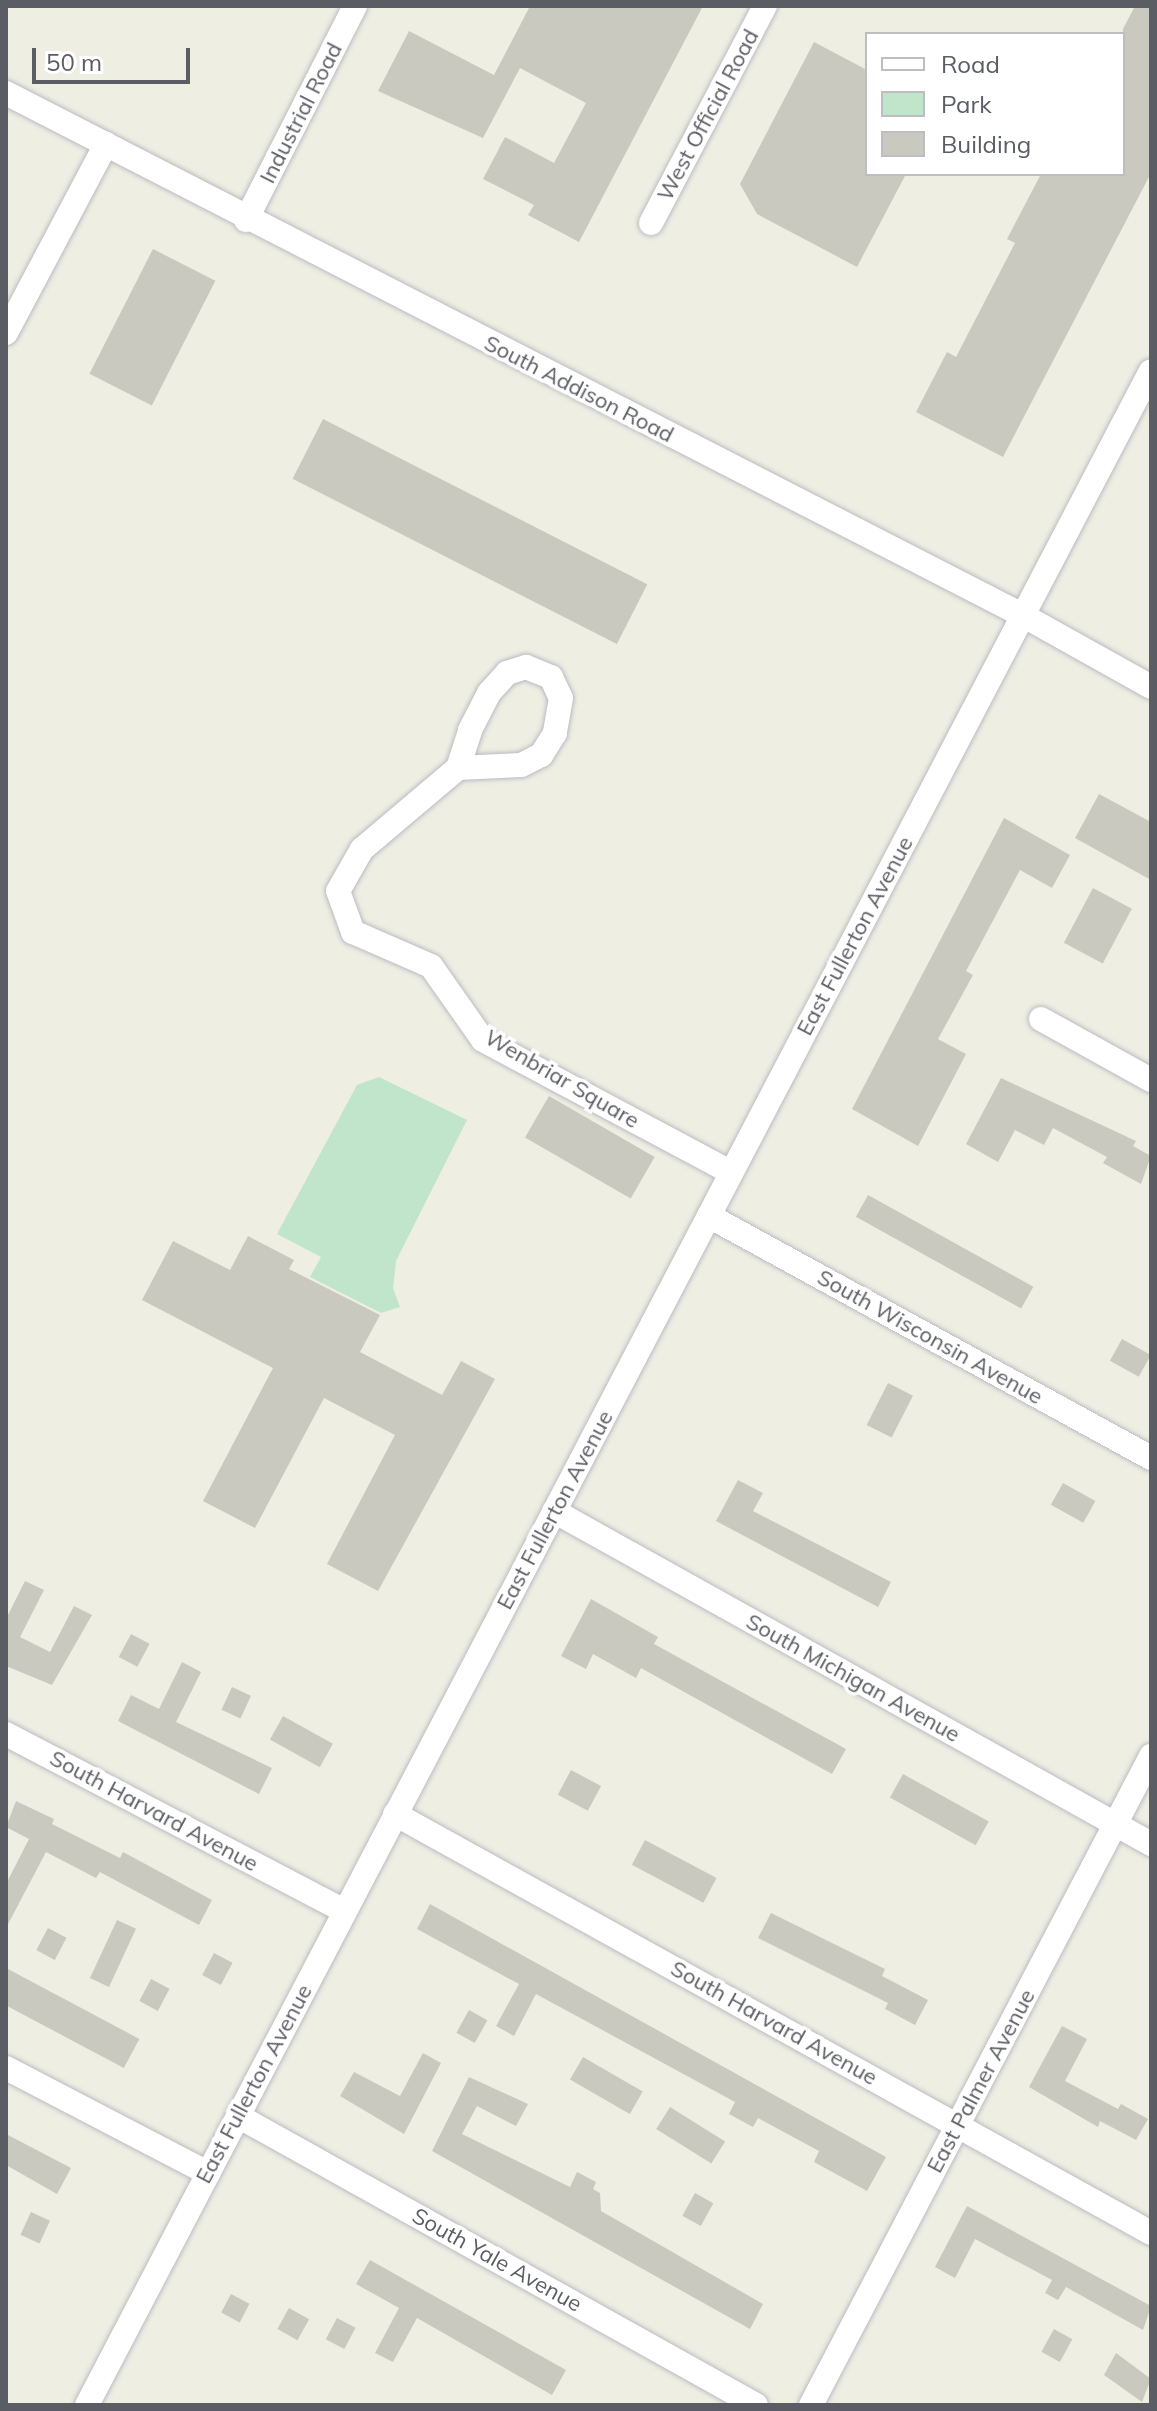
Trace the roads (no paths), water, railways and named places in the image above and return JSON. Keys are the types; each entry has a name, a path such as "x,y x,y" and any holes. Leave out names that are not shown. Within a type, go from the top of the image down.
{"street":[{"name":"Industrial Road","path":"246,220 355,6"},
{"name":"West Official Road","path":"651,223 765,6"},
{"name":"South Addison Road","path":"6,93 246,220 1024,616 1151,687"},
{"path":"6,333 106,144"},
{"name":"East Fullerton Avenue","path":"87,2405 1151,371"},
{"path":"526,667 551,677 561,698 555,733 541,755 521,765 458,768 470,730 507,673 526,667"},
{"name":"Wenbriar Square","path":"458,768 362,849 338,891 353,932 431,966 483,1040 730,1172"},
{"path":"1041,1019 1151,1080"},
{"name":"South Wisconsin Avenue","path":"709,1216 1151,1458"},
{"name":"South Michigan Avenue","path":"554,1511 1151,1844"},
{"name":"South Harvard Avenue","path":"6,1734 344,1911"},
{"name":"East Palmer Avenue","path":"811,2405 1151,1756"},
{"name":"South Harvard Avenue","path":"395,1814 1151,2233"},
{"path":"6,2068 208,2173"},
{"name":"South Yale Avenue","path":"238,2116 756,2405"}]}
